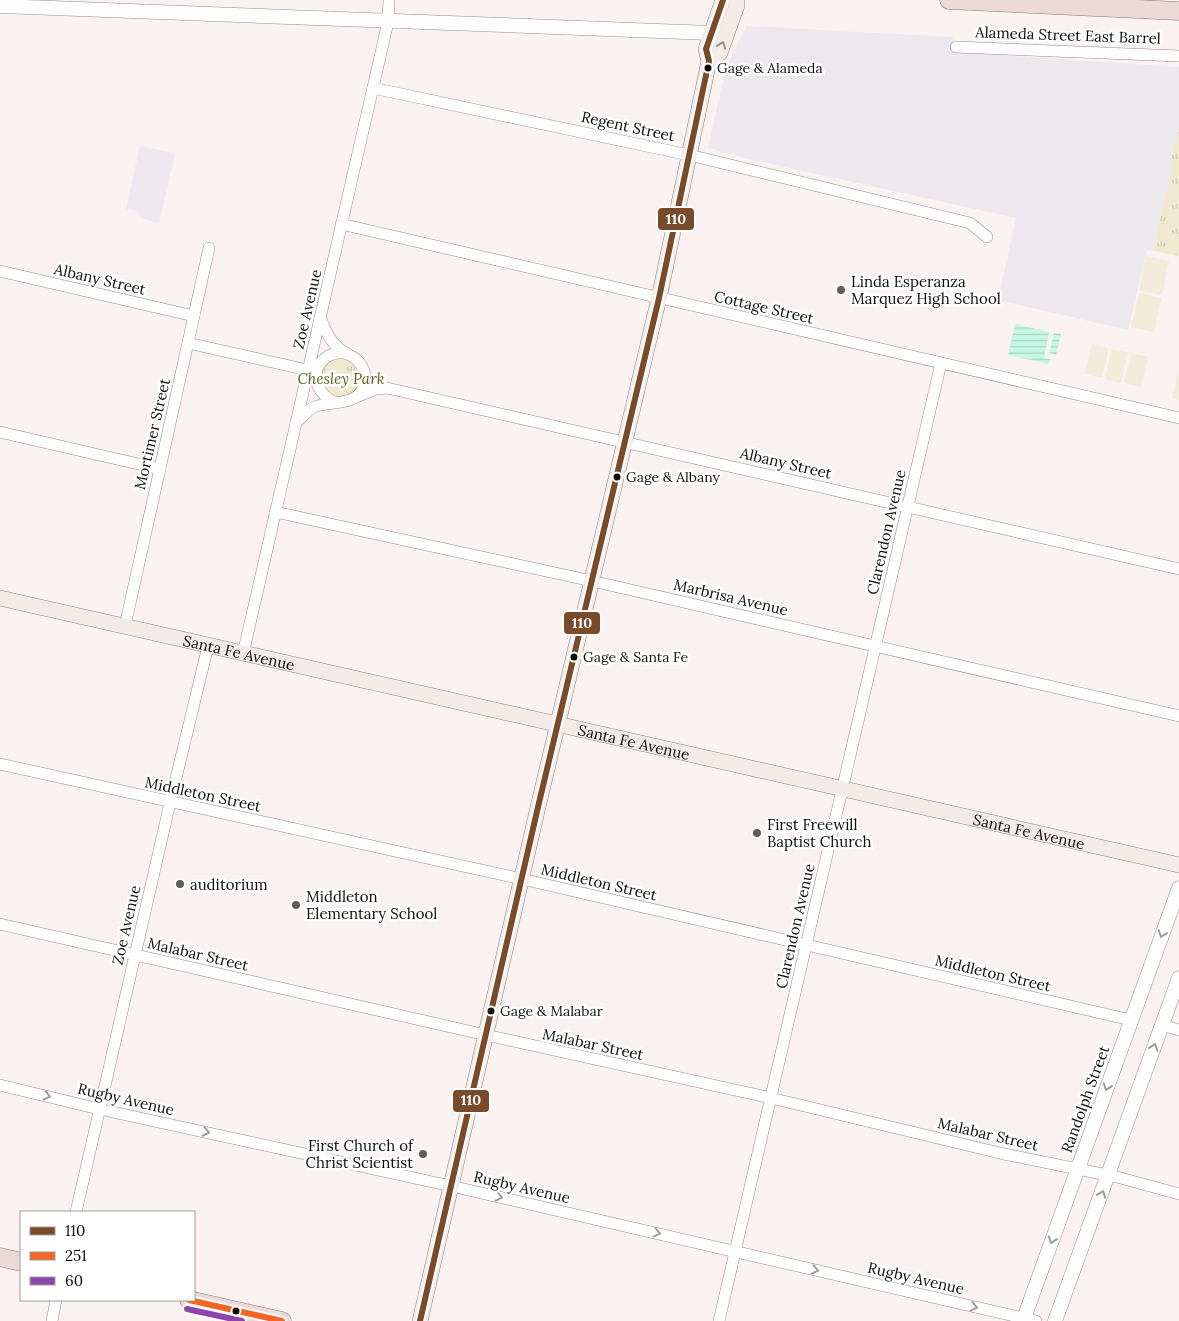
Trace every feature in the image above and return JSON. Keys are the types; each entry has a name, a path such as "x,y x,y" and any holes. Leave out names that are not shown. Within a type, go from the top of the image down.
{"main road":[{"path":"709,61 720,53 719,27 723,0"},
{"path":"420,1321 624,441 659,298 709,61 706,49 719,27 737,5 737,0"},
{"path":"949,0 1179,11"},
{"name":"Santa Fe Avenue","path":"0,598 1179,865"},
{"path":"0,1257 20,1262"},
{"path":"193,1301 282,1321"}],"street":[{"name":"Zoe Avenue","path":"243,654 296,422 312,371 320,317 388,22 389,0"},
{"path":"0,6 388,22 719,27"},
{"name":"Alameda Street East Barrel","path":"956,47 1179,56"},
{"name":"Regent Street","path":"373,88 689,155 970,223 987,236"},
{"name":"Cottage Street","path":"342,224 1179,418"},
{"name":"Mortimer Street","path":"125,626 209,248"},
{"name":"Albany Street","path":"0,271 194,316"},
{"name":"Albany Street","path":"320,317 330,339 346,354 355,358 376,382 387,388 1179,569"},
{"path":"188,342 312,371"},
{"path":"312,371 327,357 336,353 346,354"},
{"name":"Clarendon Avenue","path":"719,1321 941,363"},
{"path":"354,398 360,393 364,384 365,375 362,365"},
{"path":"312,371 319,391 325,398 334,402"},
{"name":"Albany Street","path":"296,422 312,408 334,402 348,402 376,389 387,388"},
{"path":"0,432 160,469"},
{"name":"Marbrisa Avenue","path":"275,512 592,581 1179,716"},
{"name":"Zoe Avenue","path":"76,1211 208,646"},
{"name":"Middleton Street","path":"0,764 170,803 522,879 1131,1020"},
{"name":"Randolph Street","path":"1027,1320 1077,1168 1179,888"},
{"name":"Malabar Street","path":"0,924 486,1036 771,1098 1004,1154 1109,1175 1179,1194"},
{"path":"1055,1321 1179,978"},
{"path":"1161,1025 1179,1030"},
{"name":"Rugby Avenue","path":"0,1085 99,1109 451,1186 1027,1320"},
{"path":"52,1321 56,1301"}],"shaded area":[{"path":"746,26 952,37 957,52 1179,67 1179,126 1172,155 1171,172 1153,251 1147,250 1128,330 998,300 1016,218 753,160 708,148 726,68"},
{"path":"140,146 175,153 159,223 143,219 137,211 126,209"},
{"path":"1146,256 1169,261 1162,295 1139,290"},
{"path":"1139,293 1162,298 1154,332 1131,327"},
{"path":"1015,324 1049,332 1044,358 1050,359 1049,364 1008,355"},
{"path":"1054,333 1061,334 1056,355 1049,353"},
{"path":"1092,344 1109,348 1102,378 1085,374"},
{"path":"1111,349 1128,352 1121,383 1105,379"},
{"path":"1131,353 1148,357 1141,387 1124,383"},
{"path":"1179,369 1179,400 1172,398"}],"green space":[{"path":"1179,126 1179,256 1153,251 1171,172 1172,155"},
{"name":"Chesley Park","path":"337,358 352,362 361,376 357,392 337,399 321,385 324,368 329,362"}],"transit line":[{"name":"110","path":"420,1321 538,807 659,298 709,61 706,49 723,0"},
{"name":"251","path":"193,1301 282,1321"},
{"name":"60","path":"187,1309 242,1321"}],"place":[{"name":"Gage & Alameda","path":"708,68"},
{"name":"Linda Esperanza Marquez High School","path":"841,290"},
{"name":"Gage & Albany","path":"617,477"},
{"name":"Gage & Santa Fe","path":"574,657"},
{"name":"First Freewill Baptist Church","path":"757,833"},
{"name":"auditorium","path":"180,884"},
{"name":"Middleton Elementary School","path":"296,905"},
{"name":"Gage & Malabar","path":"491,1011"},
{"name":"First Church of Christ Scientist","path":"423,1154"}]}
